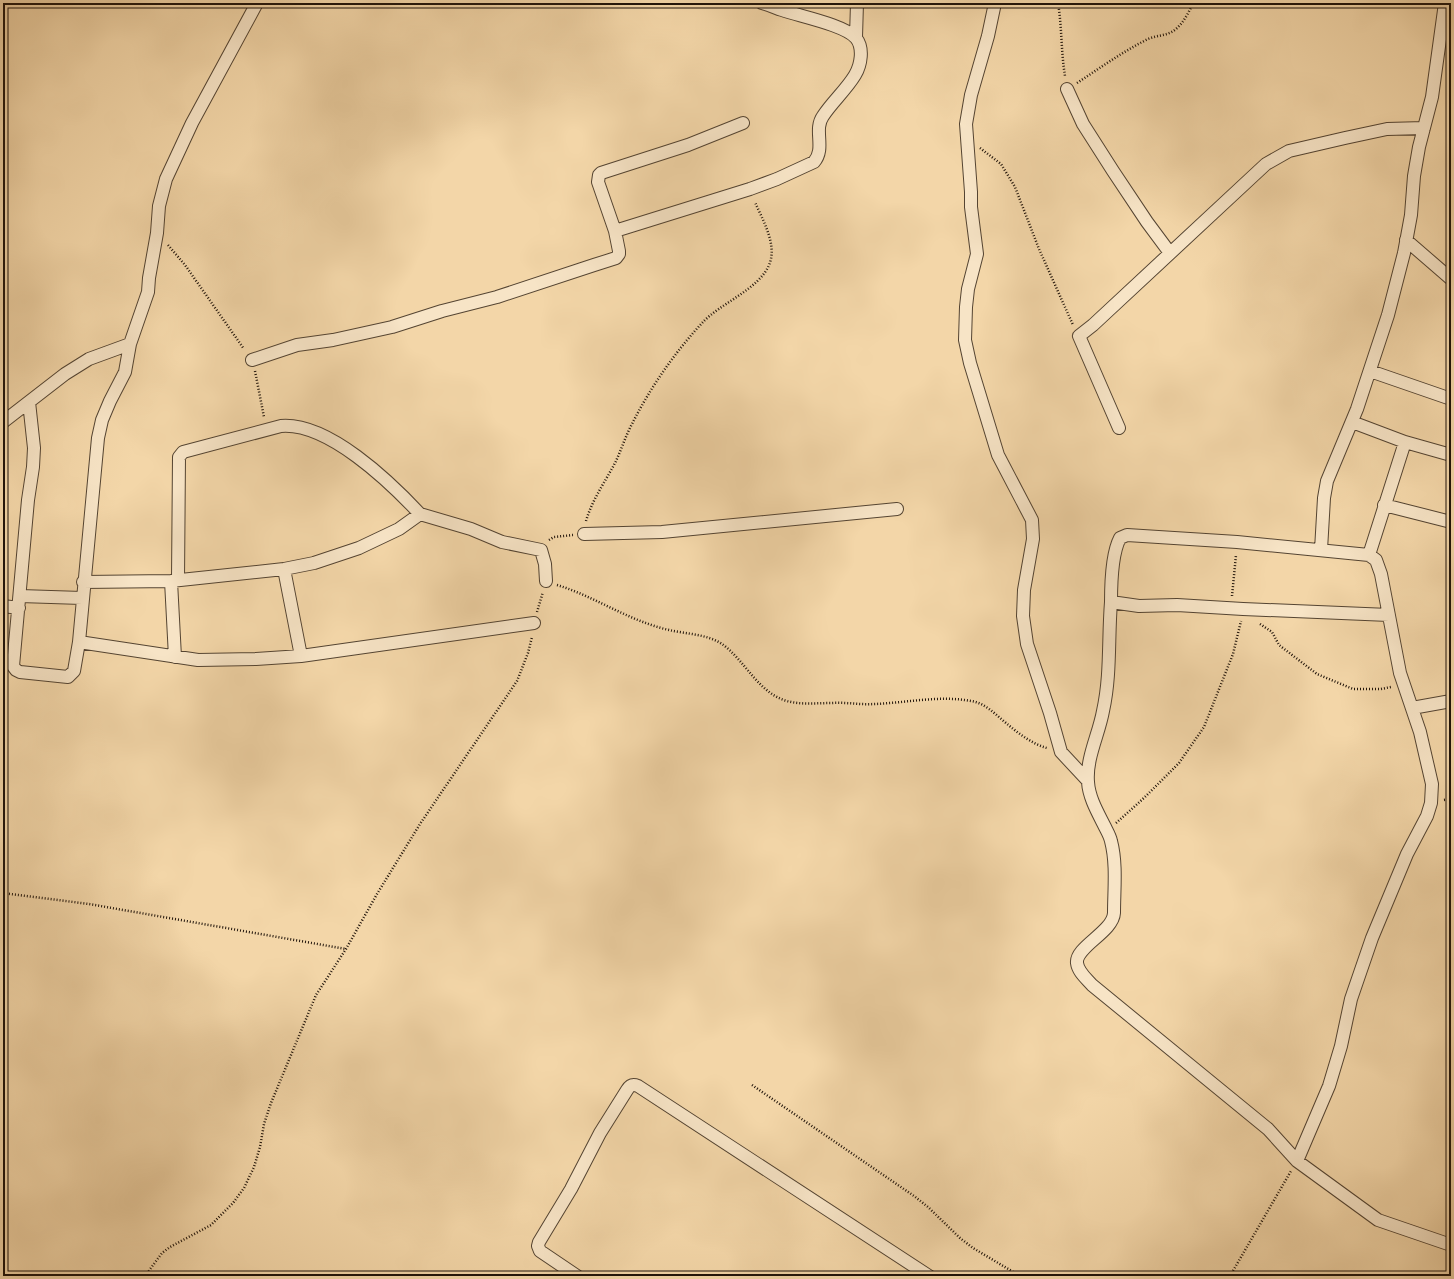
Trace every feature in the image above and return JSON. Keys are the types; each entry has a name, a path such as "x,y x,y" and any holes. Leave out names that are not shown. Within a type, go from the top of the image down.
{"street":[{"path":"29,402 34,448 33,467 28,500 13,666 20,672 68,677 71,676 74,671 79,642 83,582 98,438 102,420 125,372 130,344 148,292 157,233 159,206 166,179 192,124 257,3"},
{"path":"762,3 821,21 856,37"},
{"path":"615,231 750,189 777,179 814,162 818,157 820,150 819,122 855,75 860,60 860,46 856,37 856,3"},
{"path":"995,3 988,36 971,96 966,124 971,207 977,254 968,289 965,340 970,362 998,455 1032,520 1033,539 1024,590 1023,616 1027,644 1050,713 1061,752 1088,781"},
{"path":"1321,550 1324,498 1327,481 1352,422 1370,371 1388,315 1406,240 1414,176 1432,97 1445,3"},
{"path":"1067,89 1083,124 1147,222 1170,253"},
{"path":"252,360 297,345 333,340 392,326 497,297 616,258 619,251 615,231 598,182 598,176 601,173 688,145 744,123"},
{"path":"1119,428 1078,336 1093,325 1266,164 1289,151 1387,129 1424,128"},
{"path":"1406,240 1451,279"},
{"path":"3,422 65,374 89,360 130,344"},
{"path":"1370,371 1451,399"},
{"path":"1352,422 1405,442 1451,455"},
{"path":"175,657 174,581 180,454 281,426 290,425 306,428 331,440 381,475 420,514 471,529 502,542 541,550 545,564 546,581"},
{"path":"1369,555 1405,442"},
{"path":"1384,505 1451,522"},
{"path":"584,534 662,532 897,509"},
{"path":"83,582 174,581 284,569 314,563 359,548 399,529 420,514"},
{"path":"1298,1161 1329,1086 1341,1046 1351,999 1372,938 1407,854 1427,816 1431,803 1432,784 1420,732 1400,673 1381,574 1376,560 1369,555 1237,542 1127,535 1122,536 1118,541 1111,581 1109,678 1103,711 1090,762 1088,781 1089,794 1111,840 1114,861 1114,918 1108,926 1084,949 1078,957 1077,963 1082,973 1092,986 1268,1129 1298,1161 1378,1220 1451,1246"},
{"path":"284,569 301,656"},
{"path":"20,596 82,598"},
{"path":"1111,602 1139,606 1177,605 1389,615"},
{"path":"3,606 19,608"},
{"path":"79,642 198,660 219,660 301,656 534,623"},
{"path":"1412,708 1451,701"},
{"path":"577,1276 540,1252 538,1246 539,1242 571,1189 600,1133 627,1090 633,1085 638,1086 929,1276"}],"path":[{"path":"1058,3 1062,60 1067,89 1118,55 1150,38 1166,35 1176,29 1188,14 1193,3"},
{"path":"967,137 1001,164 1015,187 1039,249 1078,336"},
{"path":"541,550 554,536 584,534 586,519 592,506 616,462 632,424 651,390 680,349 704,321 760,278 770,264 772,255 769,232 750,189"},
{"path":"157,233 185,265 252,360 261,394 266,430"},
{"path":"1107,831 1145,797 1179,763 1204,727 1233,654 1240,624 1237,609 1237,542"},
{"path":"145,1276 162,1253 170,1247 211,1225 233,1203 244,1188 254,1167 260,1147 264,1124 271,1103 316,995 346,949 377,894 420,824 450,782 517,681 528,653 534,623 546,581 572,590 643,622 668,630 700,636 720,643 743,663 763,686 777,697 787,701 798,703 873,704 944,699 972,701 980,703 1034,743 1061,752"},
{"path":"1240,624 1247,624"},
{"path":"1254,624 1261,624 1272,632 1279,645 1317,674 1353,689 1382,689 1403,684"},
{"path":"3,894 89,904 346,949"},
{"path":"752,1085 914,1196 973,1248 1020,1276"},
{"path":"1230,1276 1298,1161"}]}
